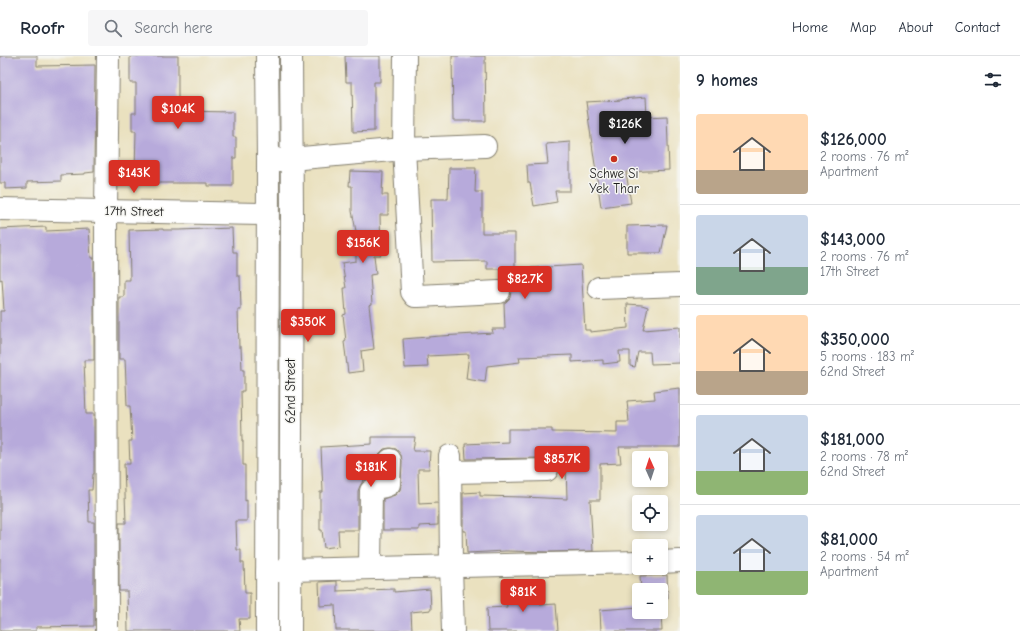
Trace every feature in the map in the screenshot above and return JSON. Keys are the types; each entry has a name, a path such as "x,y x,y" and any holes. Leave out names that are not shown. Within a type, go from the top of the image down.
{"street":[{"path":"107,631 106,210 108,56"},
{"name":"62nd Street","path":"267,56 267,631"},
{"name":"62nd Street","path":"290,631 291,56"},
{"path":"405,56 404,149 412,292 415,296 499,292"},
{"path":"268,161 404,149 485,146"},
{"name":"17th Street","path":"0,209 267,214"},
{"path":"599,288 680,285"},
{"path":"370,568 371,491 374,488 389,484 390,460"},
{"path":"453,631 450,464 547,470"},
{"path":"668,562 680,561"},
{"path":"267,572 289,570 632,562"}],"building":[{"path":"0,56 37,56 37,66 95,65 94,172 61,175 61,181 27,182 27,188 5,189 5,183 0,183"},
{"path":"130,56 178,56 178,111 233,112 233,137 236,137 236,158 233,158 233,186 208,186 208,183 157,183 157,171 135,171 136,131 132,131 132,113 136,113 136,83 130,83"},
{"path":"345,56 380,56 380,82 374,82 374,131 353,132 352,82 346,82"},
{"path":"452,56 485,56 486,121 453,121"},
{"path":"646,97 647,117 667,116 669,170 626,172 631,203 601,207 586,102"},
{"path":"570,142 570,191 555,191 557,202 534,206 530,183 528,183 527,165 548,164 546,144"},
{"path":"449,168 476,168 475,192 482,192 482,233 515,233 515,269 581,265 585,330 590,330 590,332 628,328 627,304 648,307 643,330 680,327 680,363 651,364 650,352 638,352 635,367 630,366 630,351 619,351 620,362 603,364 603,360 572,362 572,355 519,357 520,362 487,366 485,382 466,379 469,354 427,356 428,367 405,368 403,339 493,333 492,329 505,329 504,303 510,298 511,291 509,285 503,280 502,269 487,269 487,261 432,262 431,199 448,199"},
{"path":"350,171 383,172 382,195 388,195 388,215 380,215 381,255 374,255 376,274 370,275 372,304 369,305 374,349 361,351 363,371 348,373 344,342 346,341 343,315 346,314 344,288 346,288 342,263 356,261 356,231 352,211 352,186 349,186"},
{"path":"667,225 661,253 627,253 627,226"},
{"path":"46,227 46,231 89,229 91,258 94,258 94,360 84,360 86,414 94,414 94,474 92,490 88,490 89,522 94,522 94,626 36,627 36,631 0,631 0,311 4,311 2,279 0,280 0,229"},
{"path":"232,228 233,252 237,252 237,276 240,276 241,310 238,310 239,347 241,347 242,370 244,370 244,391 241,391 242,441 243,465 245,465 245,501 247,500 247,521 236,521 237,550 241,550 241,563 244,563 245,593 250,593 250,619 239,619 240,631 128,631 127,591 119,591 119,523 126,523 124,464 130,464 129,441 132,441 130,406 127,406 125,359 119,359 119,297 124,297 124,280 130,280 129,230"},
{"path":"680,388 680,447 619,447 621,463 600,464 600,500 590,500 593,551 506,551 467,553 466,531 463,531 463,493 480,492 480,496 567,499 566,465 558,466 553,459 547,458 466,459 465,444 508,442 508,429 552,429 552,432 617,433 617,422 629,422 627,401 655,399 654,391"},
{"path":"372,437 415,437 413,451 430,451 429,469 418,469 419,504 438,503 438,525 419,526 419,530 383,530 383,499 395,495 400,490 402,461 401,455 396,449 384,449 379,454 377,475 363,481 358,491 358,530 338,530 339,546 324,548 322,530 320,530 320,492 323,492 321,447 372,444"},
{"path":"667,575 667,583 640,583 640,576"},
{"path":"337,581 337,591 394,589 394,592 430,589 431,610 411,612 412,630 336,630 335,605 320,606 319,582"},
{"path":"540,588 541,605 556,604 558,631 488,631 487,608 507,607 505,590"},
{"path":"632,608 632,619 661,619 662,631 601,631 600,610"}],"place":[{"name":"Schwe Si Yek Thar","path":"614,159"}]}
